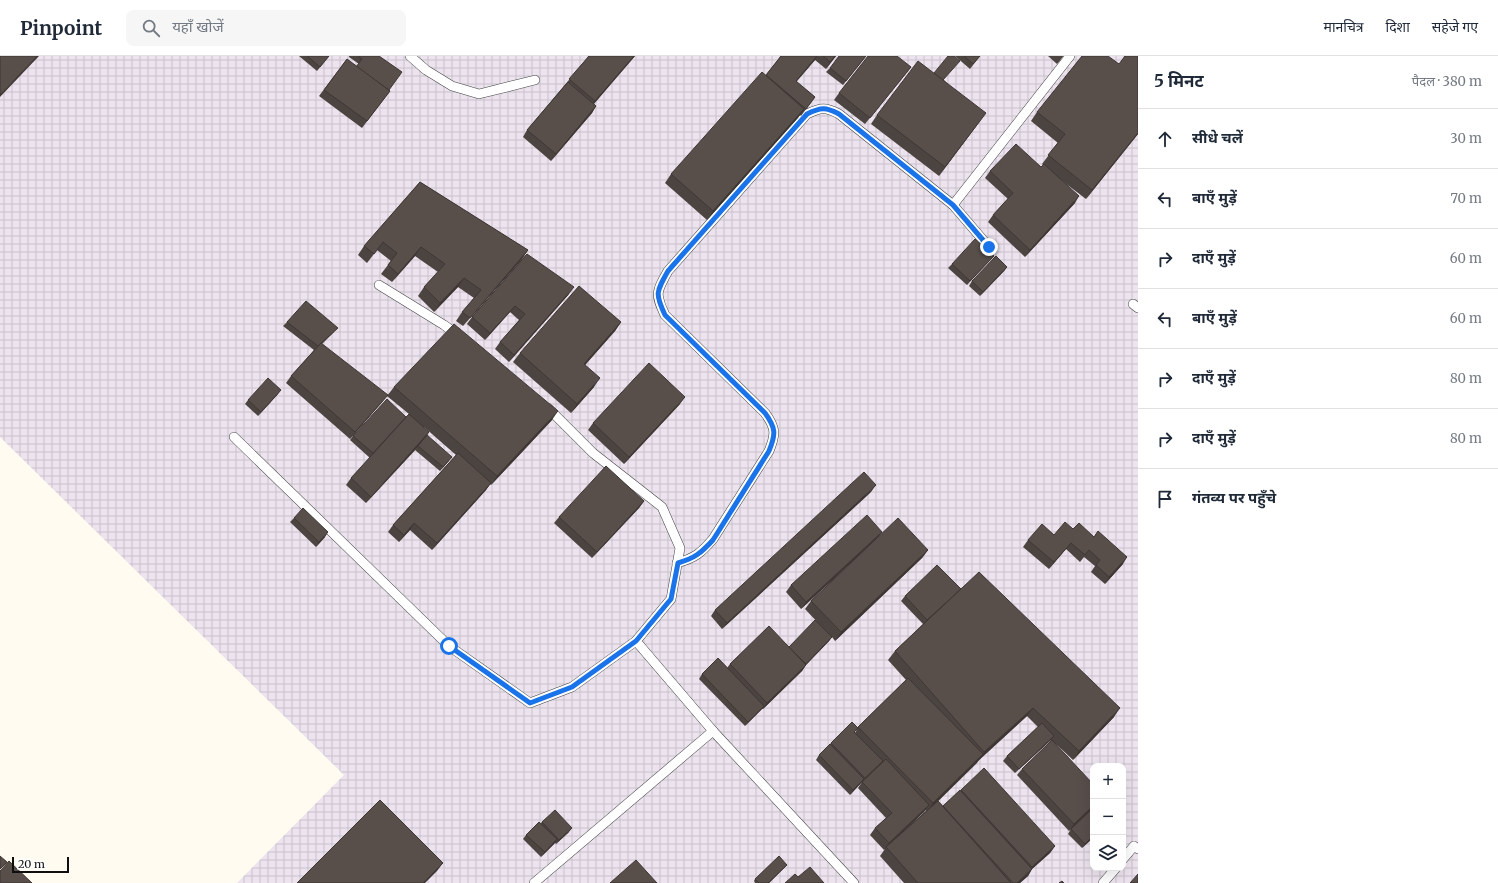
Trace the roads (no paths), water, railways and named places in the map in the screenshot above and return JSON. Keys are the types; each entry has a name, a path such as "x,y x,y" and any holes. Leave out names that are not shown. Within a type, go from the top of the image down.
{"lane":[{"path":"410,56 426,70 452,86 479,94 535,80"},
{"path":"953,205 1070,56"},
{"path":"678,563 692,559 703,551 713,540 769,451 774,437 773,424 765,413 665,315 658,300 658,289 668,271 807,114 818,108 829,108 839,114 953,205 989,247"},
{"path":"379,285 444,325 468,343"},
{"path":"234,437 449,646 530,703 572,687 636,641 671,599 680,548 662,507 593,453 540,400"},
{"path":"636,641 713,731 854,883"},
{"path":"534,883 713,731"},
{"path":"1126,855 1134,846 1138,849"},
{"path":"1103,883 1113,871"}]}
